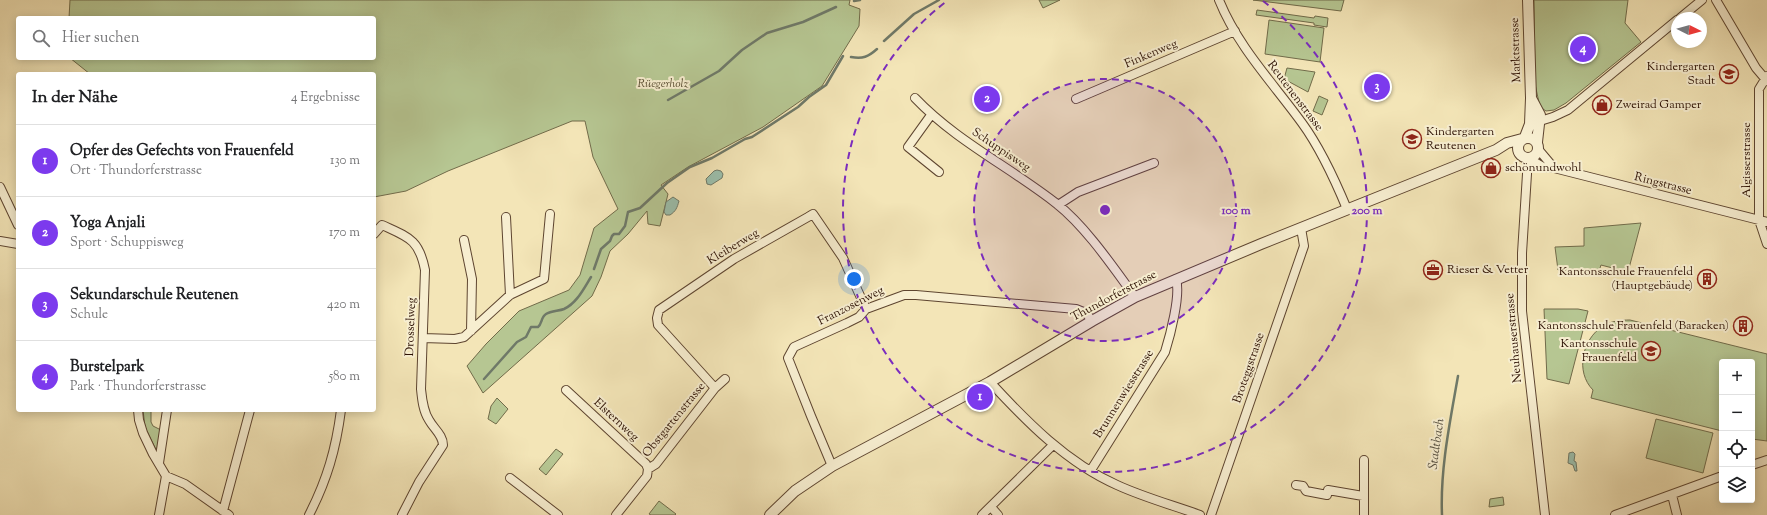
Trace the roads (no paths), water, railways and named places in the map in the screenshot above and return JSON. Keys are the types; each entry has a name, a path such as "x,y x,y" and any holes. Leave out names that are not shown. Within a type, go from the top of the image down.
{"street":[{"name":"Reutenenstrasse","path":"1219,0 1235,31 1265,76 1308,132 1328,166 1347,209"},
{"name":"Marktstrasse","path":"1524,138 1530,124 1532,98 1528,0"},
{"path":"1687,12 1702,0"},
{"path":"1716,0 1756,68 1766,79"},
{"path":"1530,124 1553,117 1568,110 1671,25"},
{"name":"Finkenweg","path":"1076,99 1235,31"},
{"name":"Algisserstrasse","path":"1766,79 1759,89 1763,221 1767,244"},
{"name":"Schuppisweg","path":"915,98 931,115 966,142 1015,173 1058,205 1094,244 1135,297"},
{"name":"Marktstrasse","path":"1532,98 1538,110 1540,121 1537,145"},
{"path":"931,115 908,147 939,172"},
{"path":"1537,145 1535,155 1524,156 1518,144 1524,138 1532,138 1554,168"},
{"name":"Thundorferstrasse","path":"770,515 796,491 832,466 990,382 1135,297 1347,209 1496,150 1507,143 1524,138"},
{"name":"Thundorferstrasse","path":"1496,150 1524,156"},
{"name":"Ringstrasse","path":"1524,156 1543,167 1554,168 1763,221"},
{"name":"Neuhauserstrasse","path":"1524,156 1528,176 1522,253 1522,311 1545,515"},
{"path":"1058,205 1078,192 1154,163"},
{"path":"1528,176 1543,167"},
{"path":"0,187 16,222"},
{"path":"422,338 455,339 464,337 510,295 544,279 550,214"},
{"name":"Kleiberweg","path":"715,388 658,325 657,318 659,310 734,259 813,214 843,258 866,309"},
{"path":"506,217 510,295"},
{"name":"Drosselweg","path":"376,232 382,225 408,237 417,246 422,256 425,270 421,389 423,406 428,420 440,436 443,445 419,482 402,515"},
{"name":"Broteggstrasse","path":"1211,515 1304,246 1301,228"},
{"path":"464,240 472,279 471,331"},
{"path":"0,242 16,244"},
{"name":"Brunnenwiesstrasse","path":"1090,470 1165,352 1178,291 1176,279"},
{"name":"Franzosenweg","path":"832,466 788,358 794,347 847,323 859,316 866,309 904,295 1076,309 1086,313 1092,321"},
{"name":"Obstgartenstrasse","path":"616,515 647,476 648,469 656,464 715,388 725,379"},
{"path":"990,382 1018,413 1053,445 1090,470 1116,485 1200,515"},
{"name":"Elsternweg","path":"566,390 646,464 648,469"},
{"path":"138,412 138,420 143,433 166,476 159,515"},
{"path":"159,463 167,412"},
{"path":"166,476 186,484 226,513 250,412"},
{"path":"309,515 320,493 332,462 338,435 340,412"},
{"path":"982,515 992,507 1053,445"},
{"path":"1364,460 1364,515"},
{"path":"1755,464 1767,460"},
{"path":"1615,515 1719,477"},
{"path":"510,478 558,515"},
{"path":"1296,485 1304,486 1306,491 1322,494 1327,494 1328,490 1363,496"},
{"path":"1672,495 1677,515"},
{"path":"992,507 998,515"}],"waterway":[{"path":"854,1 860,0"},
{"path":"884,41 914,14 939,0"},
{"path":"668,100 719,71 742,50 767,33 803,22 836,7"},
{"path":"851,57 865,57 877,49"},
{"path":"594,269 601,249 610,241 614,234 619,234 625,226 628,212 640,208 667,183 690,167 712,158 745,139 752,137 798,107 826,85 843,56"},
{"path":"484,379 517,342 526,337 531,327 539,326 544,315 564,309 573,303 580,295 591,277"},
{"name":"Stadtbach","path":"1442,515 1444,463 1458,376"}],"place":[{"name":"Burstelpark","path":"1583,49"},
{"name":"Kindergarten Stadt","path":"1729,74"},
{"name":"Sekundarschule Reutenen","path":"1377,87"},
{"name":"Yoga Anjali","path":"987,99"},
{"name":"Zweirad Gamper","path":"1602,105"},
{"name":"Kindergarten Reutenen","path":"1412,139"},
{"name":"schönundwohl","path":"1491,168"},
{"name":"Rieser & Vetter","path":"1433,270"},
{"name":"Kantonsschule Frauenfeld (Hauptgebäude)","path":"1707,279"},
{"name":"Kantonsschule Frauenfeld (Baracken)","path":"1743,326"},
{"name":"Kantonsschule Frauenfeld","path":"1651,351"},
{"name":"Opfer des Gefechts von Frauenfeld","path":"980,397"}],"park label":[{"name":"Rüegerholz","path":"663,84"}]}
